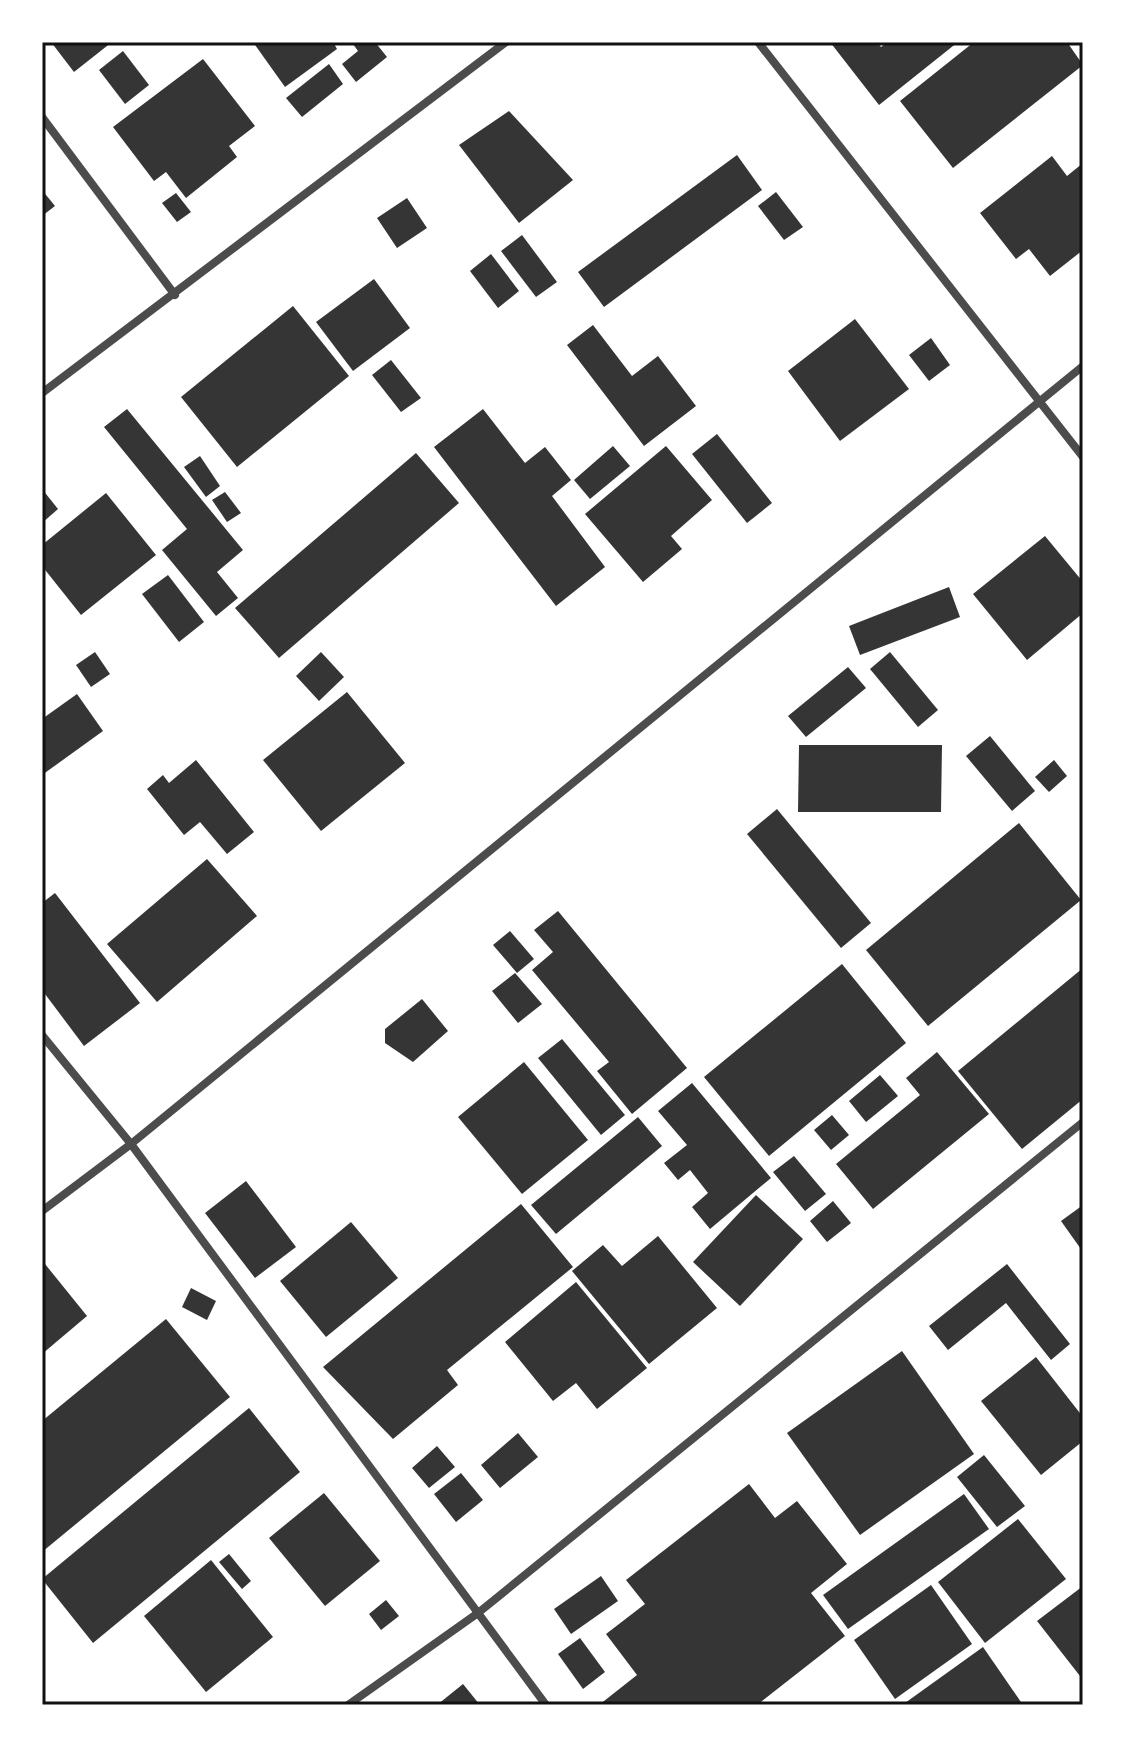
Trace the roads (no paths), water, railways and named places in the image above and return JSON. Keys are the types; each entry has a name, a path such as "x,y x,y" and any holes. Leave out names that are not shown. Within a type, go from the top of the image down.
{"street":[{"path":"42,393 506,42"},
{"path":"758,42 1083,457"},
{"path":"42,117 175,295"},
{"path":"42,1211 131,1144 1083,366"},
{"path":"42,1035 131,1144 546,1705"},
{"path":"348,1705 478,1613 1083,1122"}]}
